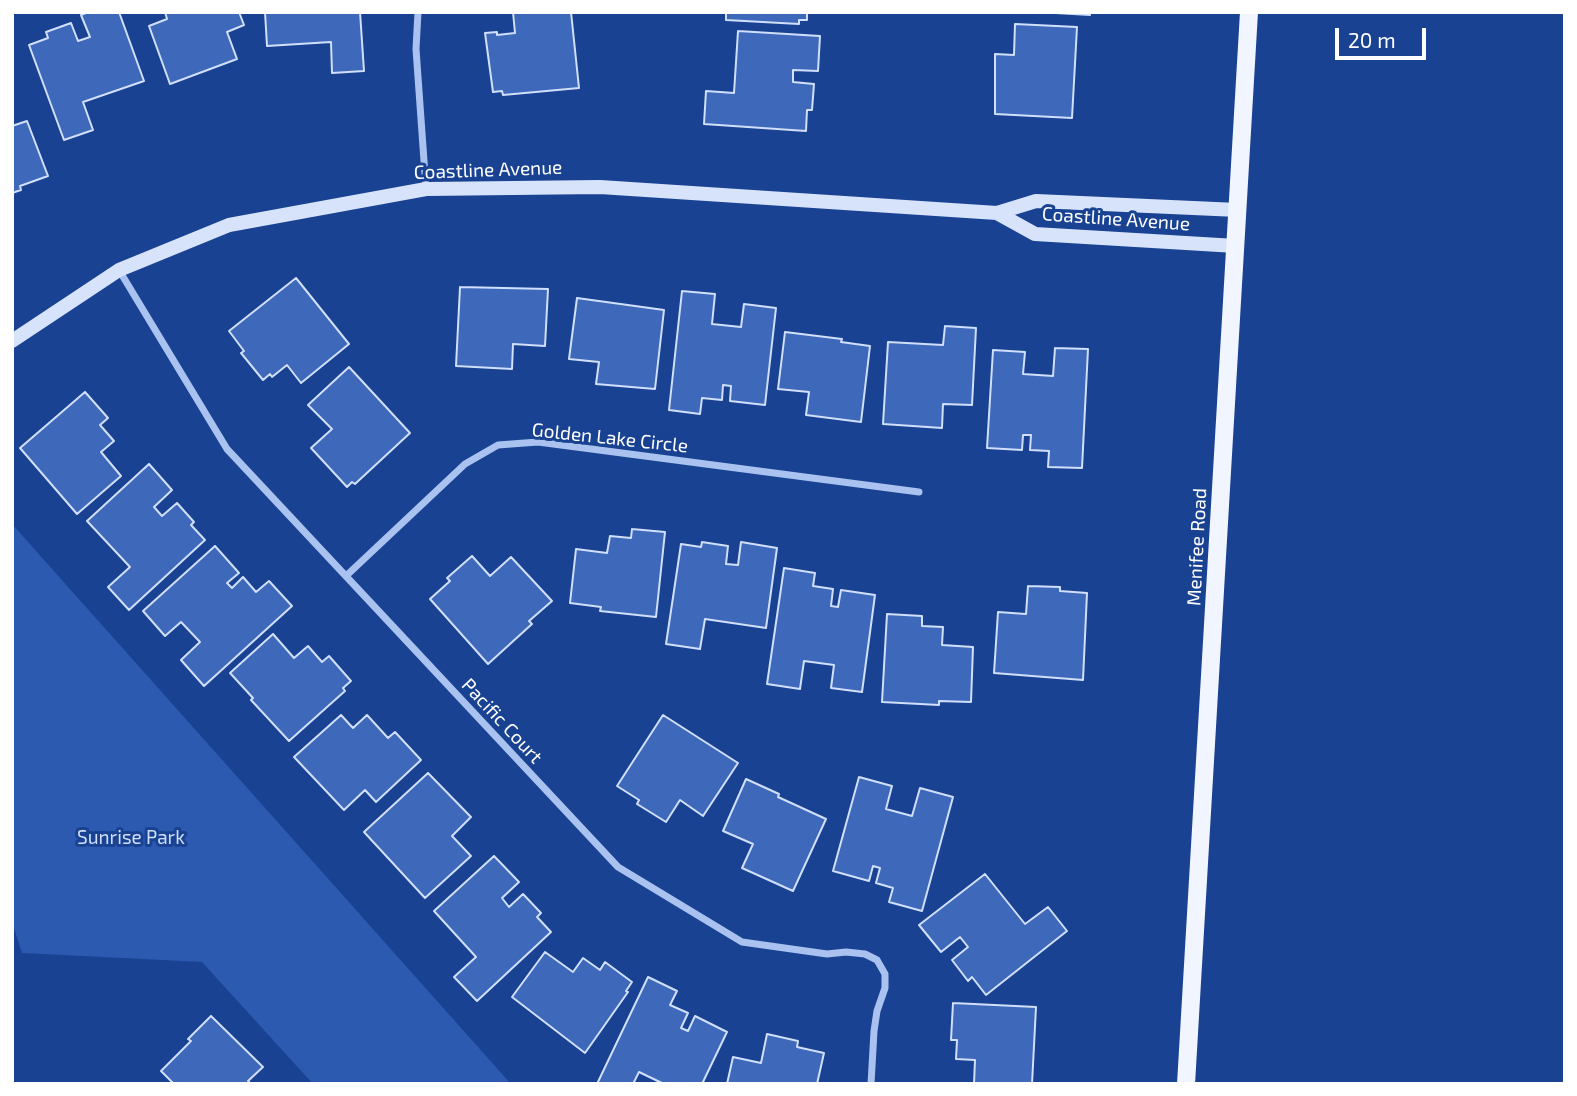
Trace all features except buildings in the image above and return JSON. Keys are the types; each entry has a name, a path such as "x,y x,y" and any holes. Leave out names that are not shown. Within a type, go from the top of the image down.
{"main road":[{"name":"Menifee Road","path":"1186,1084 1249,12"}],"street":[{"path":"418,12 416,49 426,188"},
{"name":"Coastline Avenue","path":"12,341 119,270 229,225 426,188 600,187 997,213 1037,201 1238,210"},
{"name":"Coastline Avenue","path":"997,213 1035,234 1236,246"},
{"name":"Pacific Court","path":"119,270 227,449 618,867 742,942 827,954 865,954 877,960 885,974 885,988 875,1021 871,1084"},
{"name":"Golden Lake Circle","path":"346,576 465,464 498,445 538,442 919,492"}],"green space":[{"name":"Sunrise Park","path":"12,524 511,1084 313,1084 202,962 22,953 12,922"}]}
